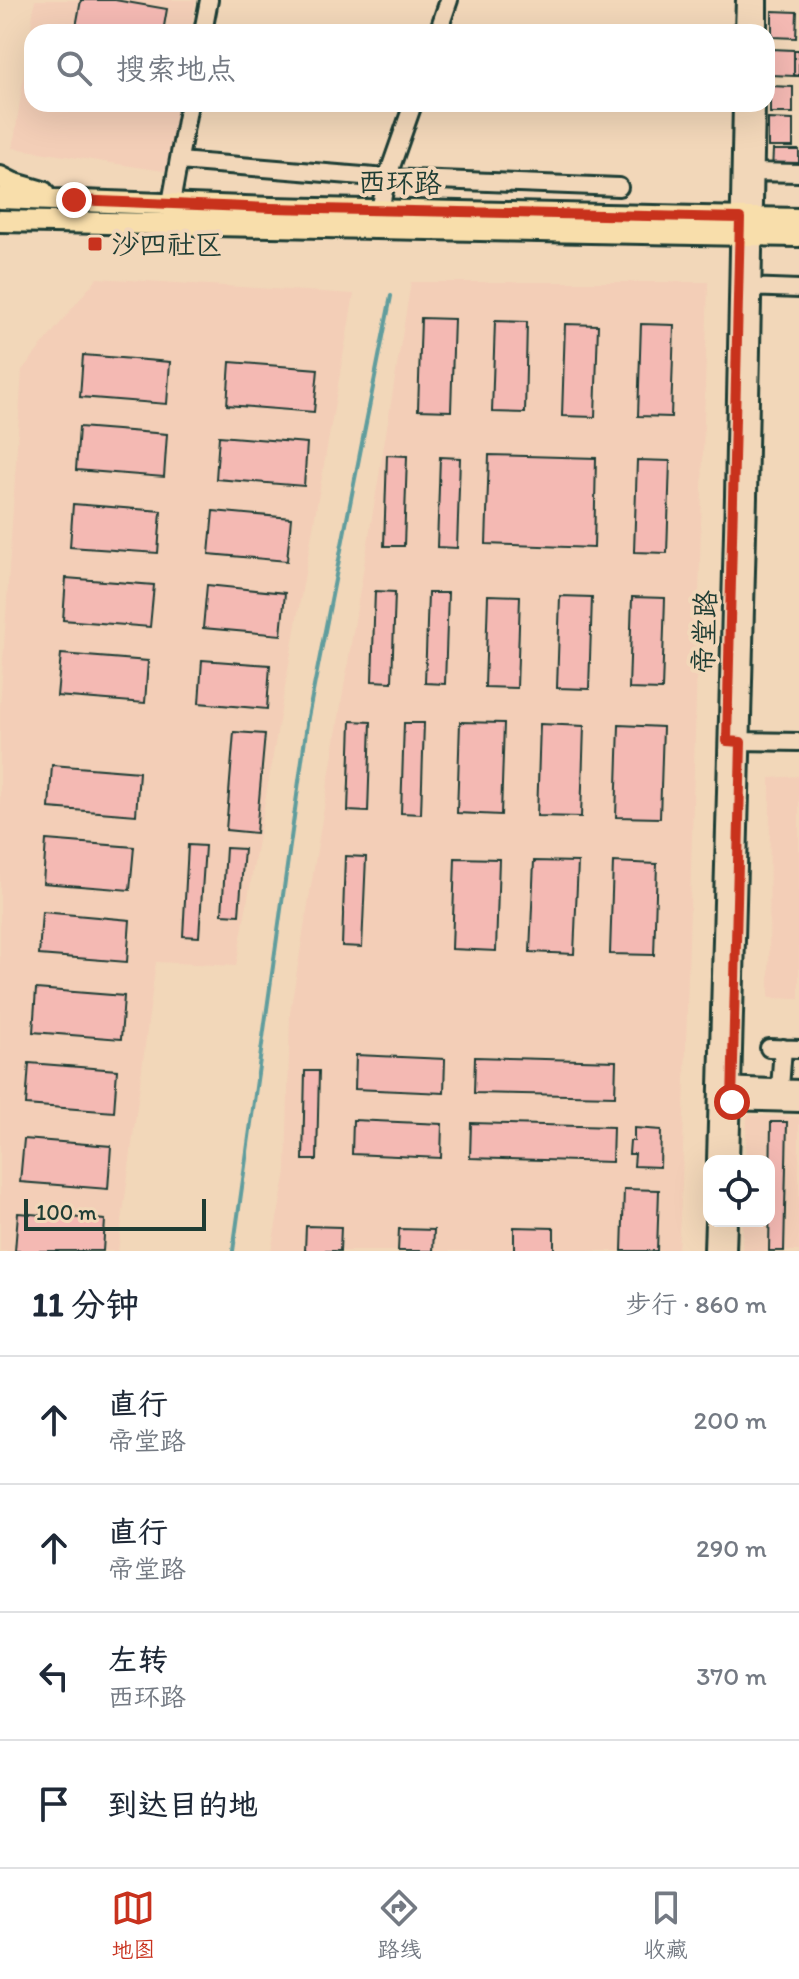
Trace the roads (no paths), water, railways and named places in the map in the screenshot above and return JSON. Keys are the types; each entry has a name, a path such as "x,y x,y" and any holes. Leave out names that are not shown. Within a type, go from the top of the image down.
{"main road":[{"path":"0,177 74,200"},
{"name":"西环路","path":"0,198 380,209 746,226 799,236"},
{"name":"西环路","path":"0,221 746,226 799,219"},
{"path":"0,235 52,222"}],"street":[{"path":"204,24 209,0"},
{"path":"441,24 449,0"},
{"path":"744,24 745,0"},
{"path":"758,0 758,24"},
{"path":"171,203 188,112"},
{"path":"380,209 387,178 410,112"},
{"name":"帝堂路","path":"730,1155 725,1094 745,287 742,112"},
{"name":"帝堂路","path":"746,226 754,172 756,112"},
{"path":"179,161 387,178 619,187"},
{"path":"754,172 799,173"},
{"path":"745,287 799,289"},
{"path":"734,741 799,742"},
{"path":"780,1088 783,1048"},
{"path":"725,1094 799,1089"},
{"path":"725,1094 799,1103"},
{"name":"帝堂路","path":"717,1155 725,1094"},
{"path":"713,1251 714,1227"},
{"path":"727,1251 728,1227"}],"waterway":[{"path":"233,1251 308,717 391,296"}],"place":[{"name":"沙四社区","path":"95,244"}]}
